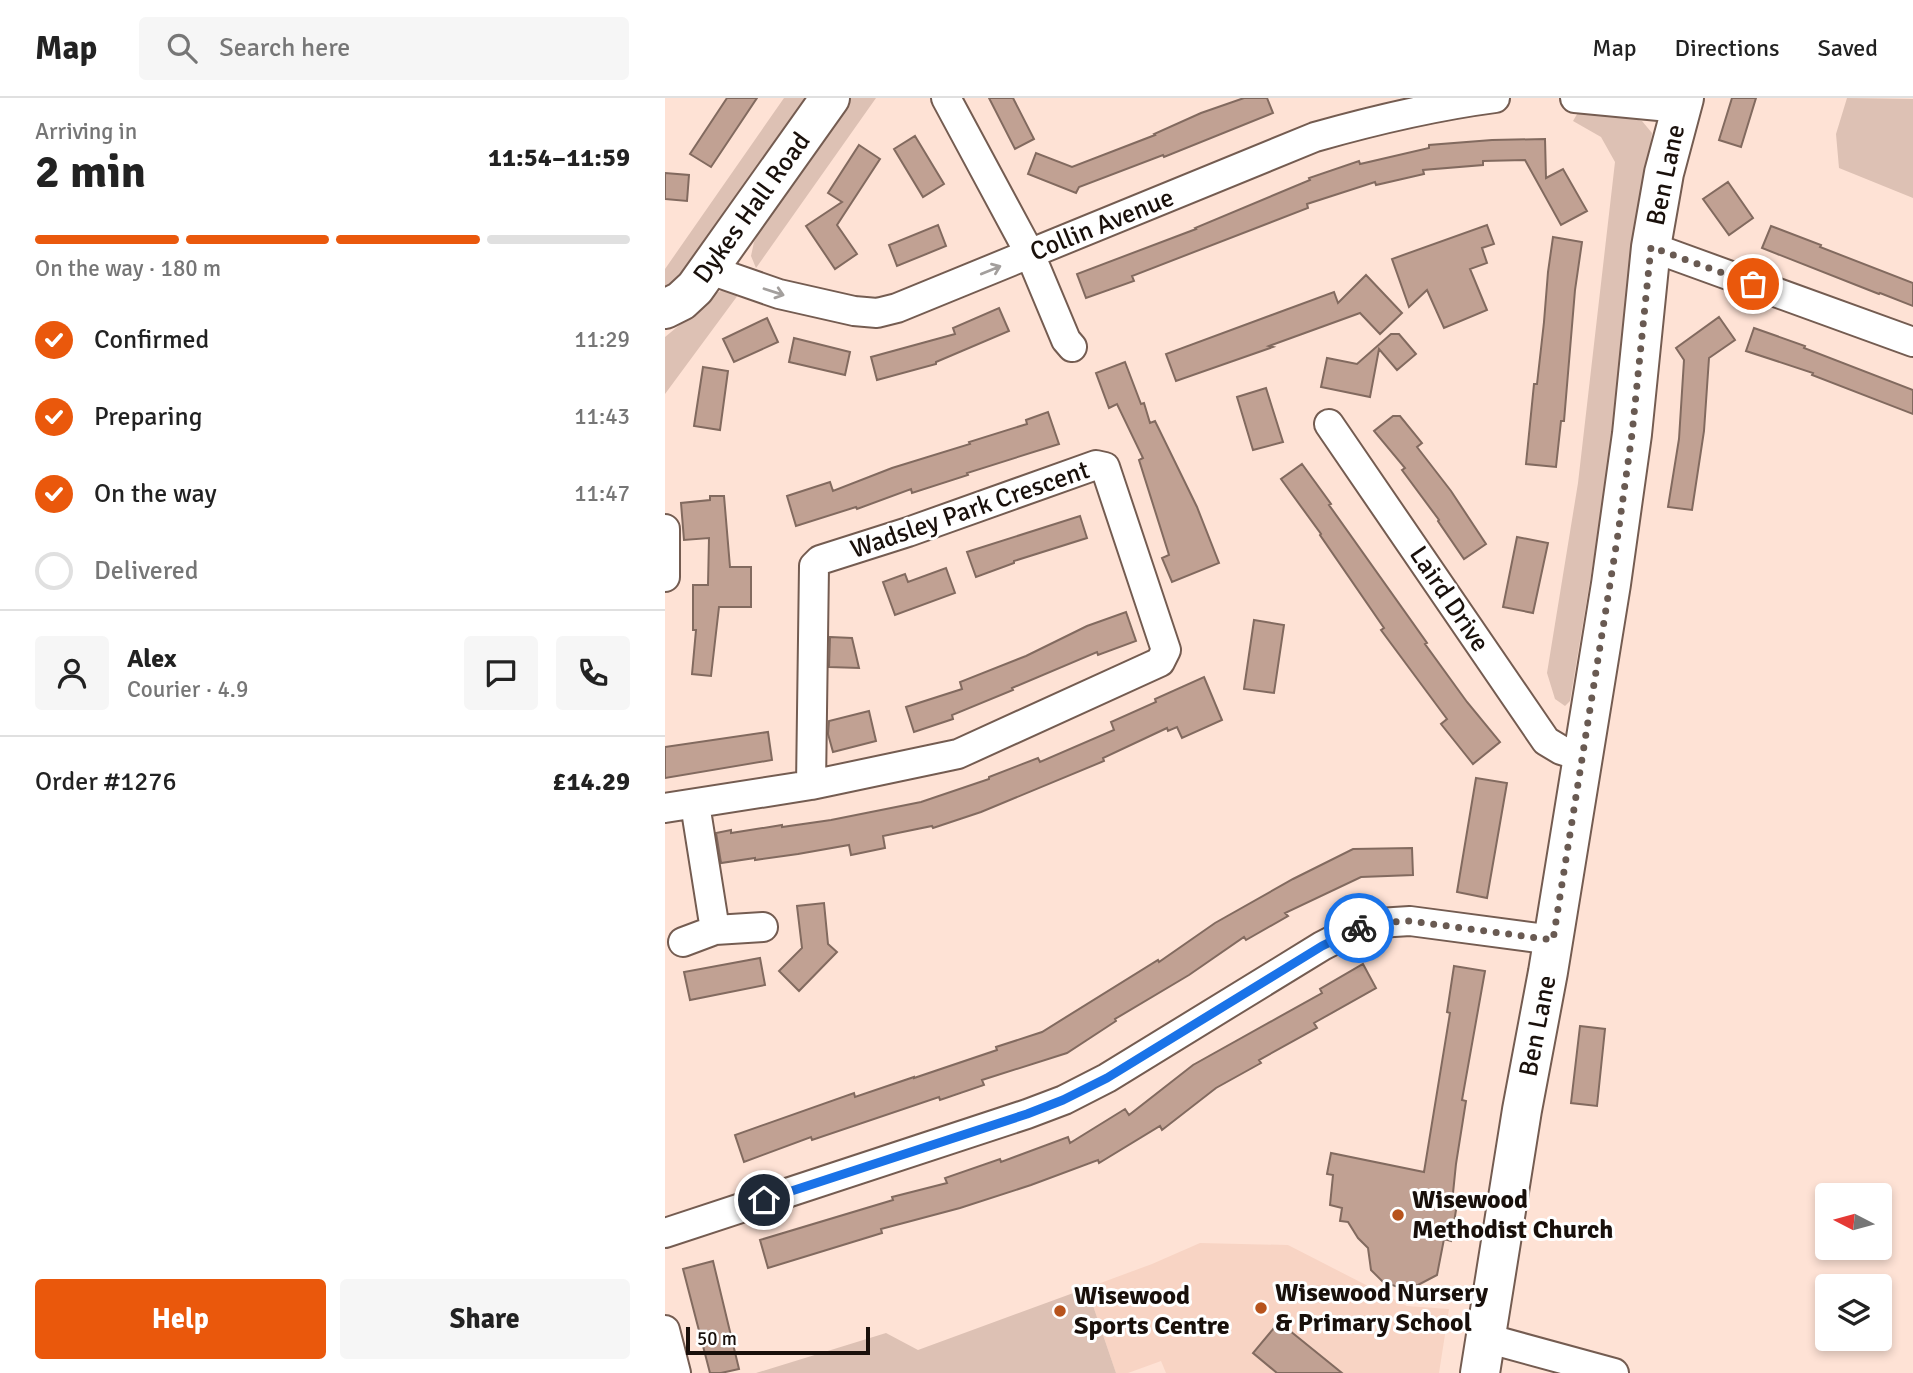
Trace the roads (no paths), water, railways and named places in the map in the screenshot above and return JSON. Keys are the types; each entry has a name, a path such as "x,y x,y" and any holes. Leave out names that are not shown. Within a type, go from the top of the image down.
{"street":[{"name":"Dykes Hall Road","path":"665,309 681,302 710,270 830,98"},
{"path":"946,98 1030,254 1066,340 1072,347"},
{"name":"Collin Avenue","path":"710,270 779,294 854,311 877,313 897,308 1315,137 1439,102 1495,98"},
{"path":"1575,98 1682,103"},
{"name":"Ben Lane","path":"1483,1355 1611,584 1632,434 1651,247 1664,173 1682,103"},
{"path":"1651,247 1913,342"},
{"name":"Laird Drive","path":"1329,424 1546,741 1561,750 1583,757"},
{"name":"Wadsley Park Crescent","path":"665,808 811,785 958,754 1160,662 1166,650 1105,467 1096,465 908,532 820,560 814,566 811,785"},
{"path":"665,529 665,577"},
{"path":"695,804 715,930"},
{"path":"665,1233 1063,1100 1107,1078 1351,931 1378,923 1410,921 1553,940"},
{"path":"683,942 715,930 763,927"},
{"path":"665,1330 676,1373"},
{"path":"1483,1355 1614,1373"}],"place":[{"name":"Wisewood Methodist Church","path":"1398,1215"},
{"name":"Wisewood Nursery & Primary School","path":"1261,1308"},
{"name":"Wisewood Sports Centre","path":"1060,1311"}]}
